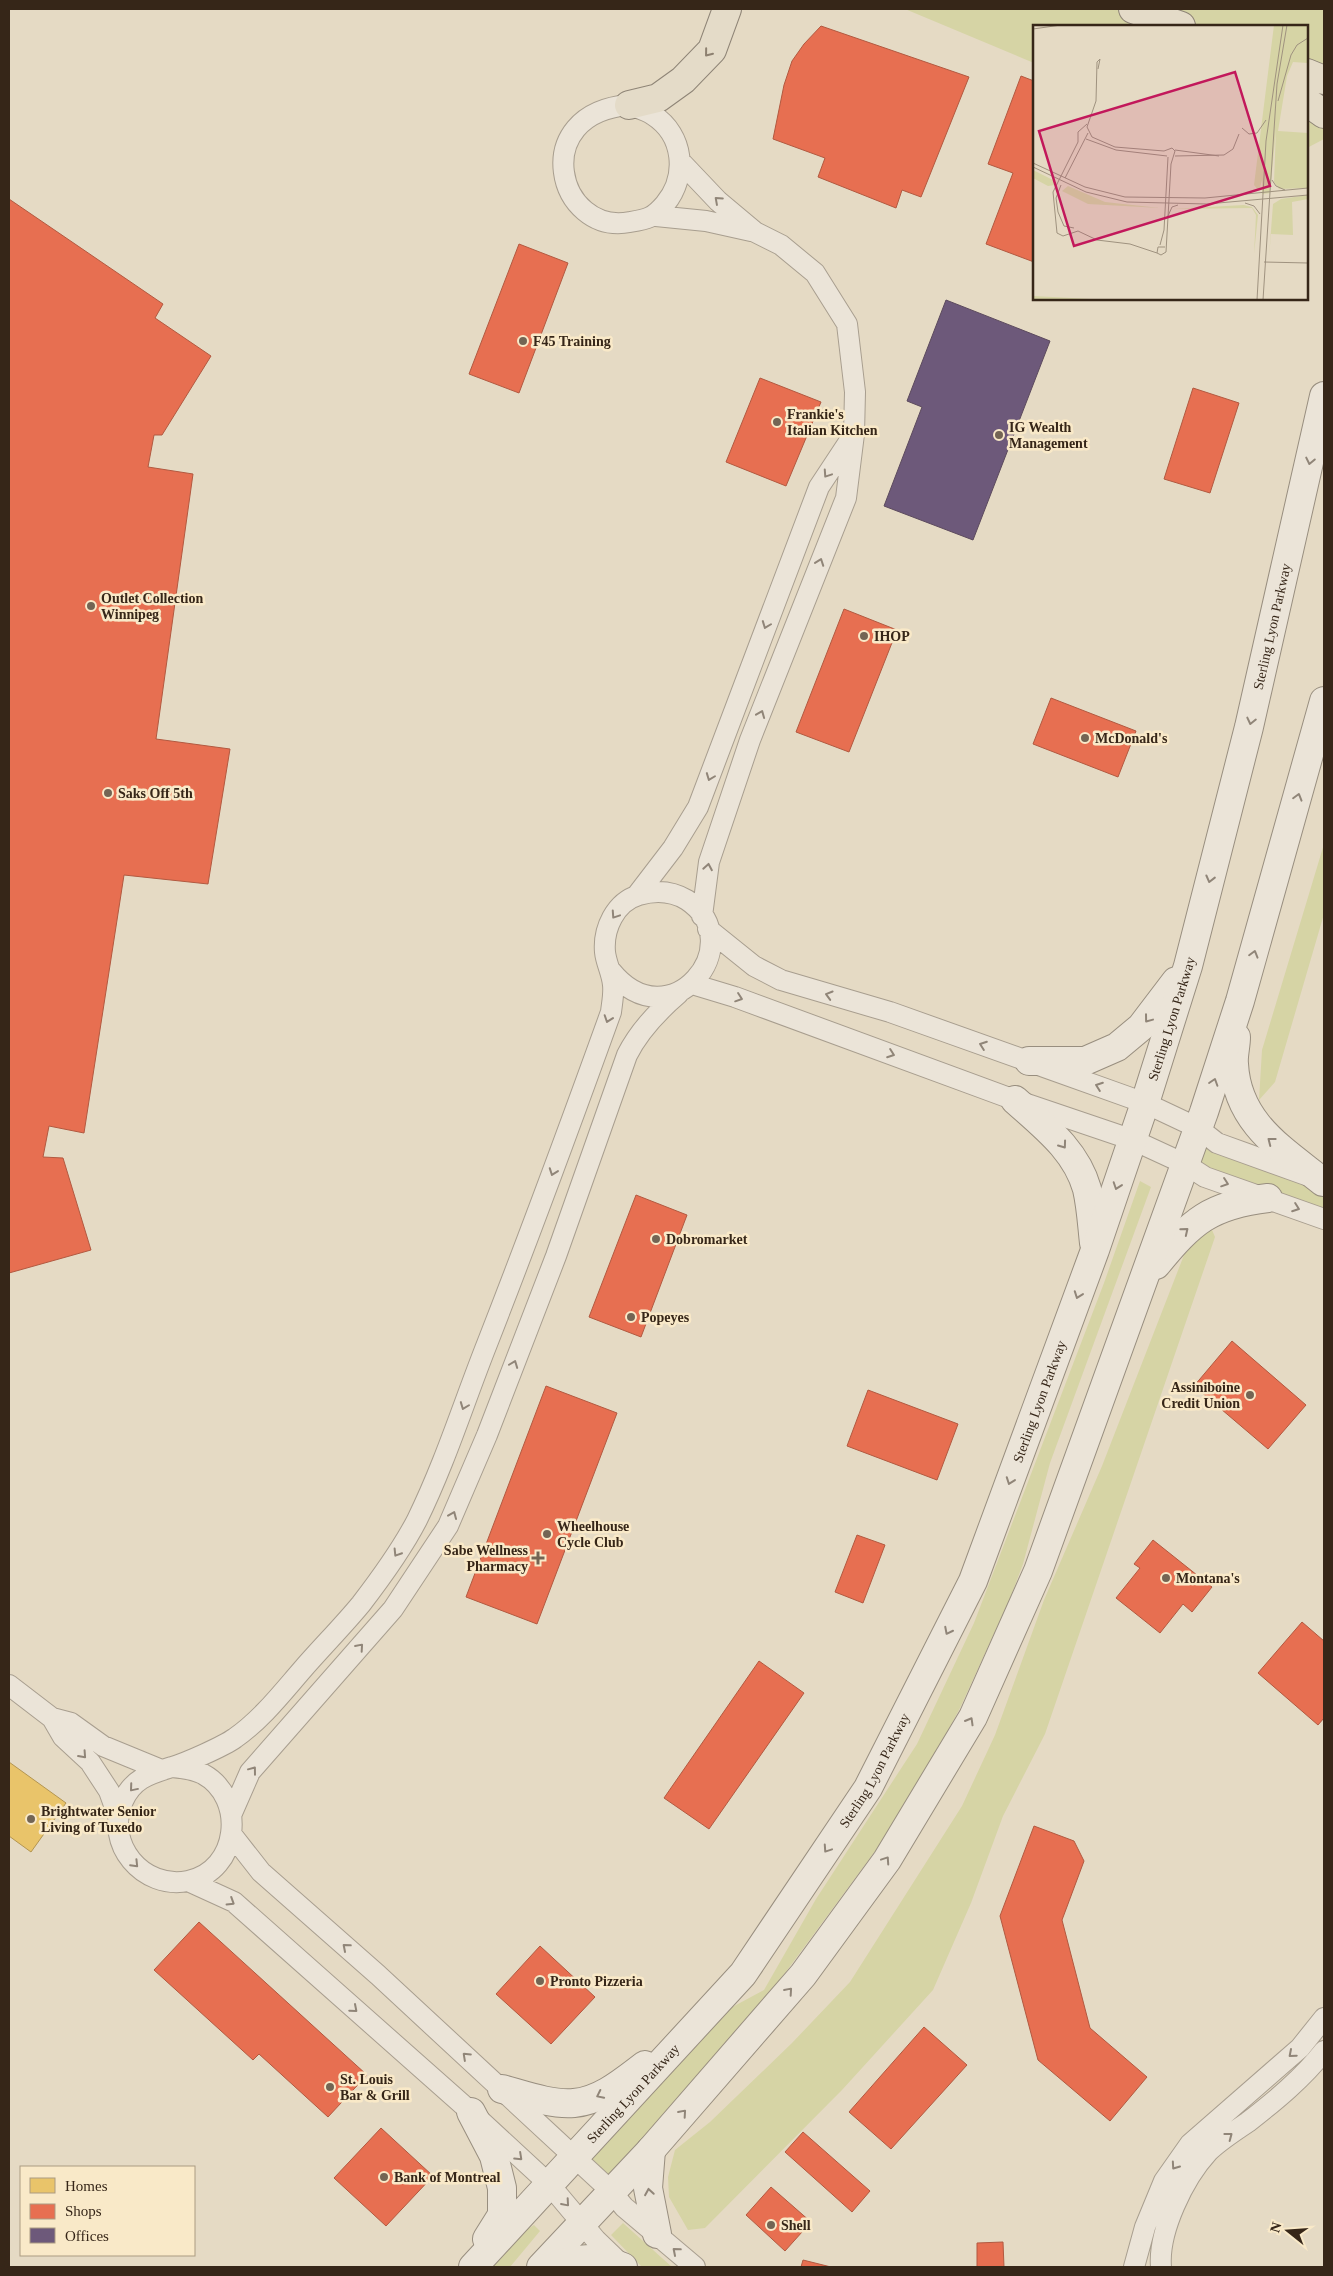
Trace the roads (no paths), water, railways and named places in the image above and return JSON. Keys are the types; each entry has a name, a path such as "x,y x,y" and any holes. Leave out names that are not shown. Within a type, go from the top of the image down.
{"main road":[{"path":"629,105 658,98 683,80 712,50 727,9"},
{"path":"1133,9 1178,25"},
{"path":"1308,73 1324,80"},
{"path":"1308,103 1324,114"},
{"name":"Sterling Lyon Parkway","path":"472,2267 697,2026 743,1974 868,1788 973,1581 1095,1250 1133,1140 1188,966 1249,728 1324,396"},
{"path":"541,2267 651,2150 803,1975 887,1860 973,1717 1038,1571 1198,1128 1240,1001 1324,701"},
{"path":"1029,1061 1085,1061 1117,1047 1141,1027 1188,966"},
{"path":"1240,1001 1234,1064 1243,1106 1264,1135 1324,1182"},
{"path":"1015,1100 1059,1140 1079,1168 1087,1190 1095,1250"},
{"path":"1143,1282 1181,1234 1211,1212 1239,1202 1268,1198"},
{"path":"502,2089 545,2100 574,2103 597,2097 622,2082 697,2026"},
{"path":"471,2112 494,2156 502,2188 502,2215 472,2267"},
{"path":"651,2150 648,2188 657,2234"},
{"path":"549,2267 584,2259 603,2259 624,2267"}],"street":[{"path":"656,216 670,198 679,180 680,161 676,142 667,126 652,114 629,105 614,106 595,112 579,123 568,140 562,159 564,179 572,197 586,212 603,221 622,224 656,216 706,221 755,232"},
{"path":"232,1813 250,1772 393,1610 448,1526 487,1435 556,1256 627,1055 633,1042 658,1011 702,973 708,959 710,944 705,922 709,862 747,749 846,498 854,434 855,392 847,324 815,273 781,245 755,232 716,200 680,161"},
{"path":"118,1816 123,1801 132,1787 144,1776 235,1738 271,1705 360,1604 390,1564 416,1521 453,1434 520,1262 611,1012 613,987 611,971 605,954 605,936 611,920 622,905 637,895 673,848 698,807 819,486 854,434"},
{"path":"637,895 651,892 666,892 680,896 692,904 705,922 754,966 781,980 890,1012 1145,1103 1198,1128 1217,1143 1324,1182"},
{"path":"611,971 621,983 641,994 664,997 686,988 735,997 1015,1100 1133,1140 1185,1164 1205,1177 1324,1218"},
{"path":"9,1685 52,1718 64,1737 90,1762 108,1791 118,1816 119,1835 124,1851 134,1865 148,1875 164,1881 188,1881 203,1875 217,1864 227,1851 232,1835 232,1813 226,1797 210,1779 188,1768 165,1768 103,1746 71,1723 52,1718"},
{"path":"232,1835 261,1872 378,1975 502,2089 611,2191 624,2207 695,2267"},
{"path":"188,1881 234,1902 471,2112 549,2184 582,2223 624,2267"},
{"path":"1134,2267 1145,2227 1164,2181 1190,2144 1300,2048 1324,2018"},
{"path":"1162,2267 1167,2224 1185,2184 1209,2152 1272,2103 1314,2064 1324,2051"}],"place":[{"name":"F45 Training","path":"523,341"},
{"name":"Frankie's Italian Kitchen","path":"777,422"},
{"name":"IG Wealth Management","path":"999,435"},
{"name":"Outlet Collection Winnipeg","path":"91,606"},
{"name":"IHOP","path":"864,636"},
{"name":"McDonald's","path":"1085,738"},
{"name":"Saks Off 5th","path":"108,793"},
{"name":"Dobromarket","path":"656,1239"},
{"name":"Popeyes","path":"631,1317"},
{"name":"Assiniboine Credit Union","path":"1250,1395"},
{"name":"Wheelhouse Cycle Club","path":"547,1534"},
{"name":"Sabe Wellness Pharmacy","path":"538,1558"},
{"name":"Montana's","path":"1166,1578"},
{"name":"Brightwater Senior Living of Tuxedo","path":"31,1819"},
{"name":"Pronto Pizzeria","path":"540,1981"},
{"name":"St. Louis Bar & Grill","path":"330,2087"},
{"name":"Bank of Montreal","path":"384,2177"},
{"name":"Shell","path":"771,2225"}]}
